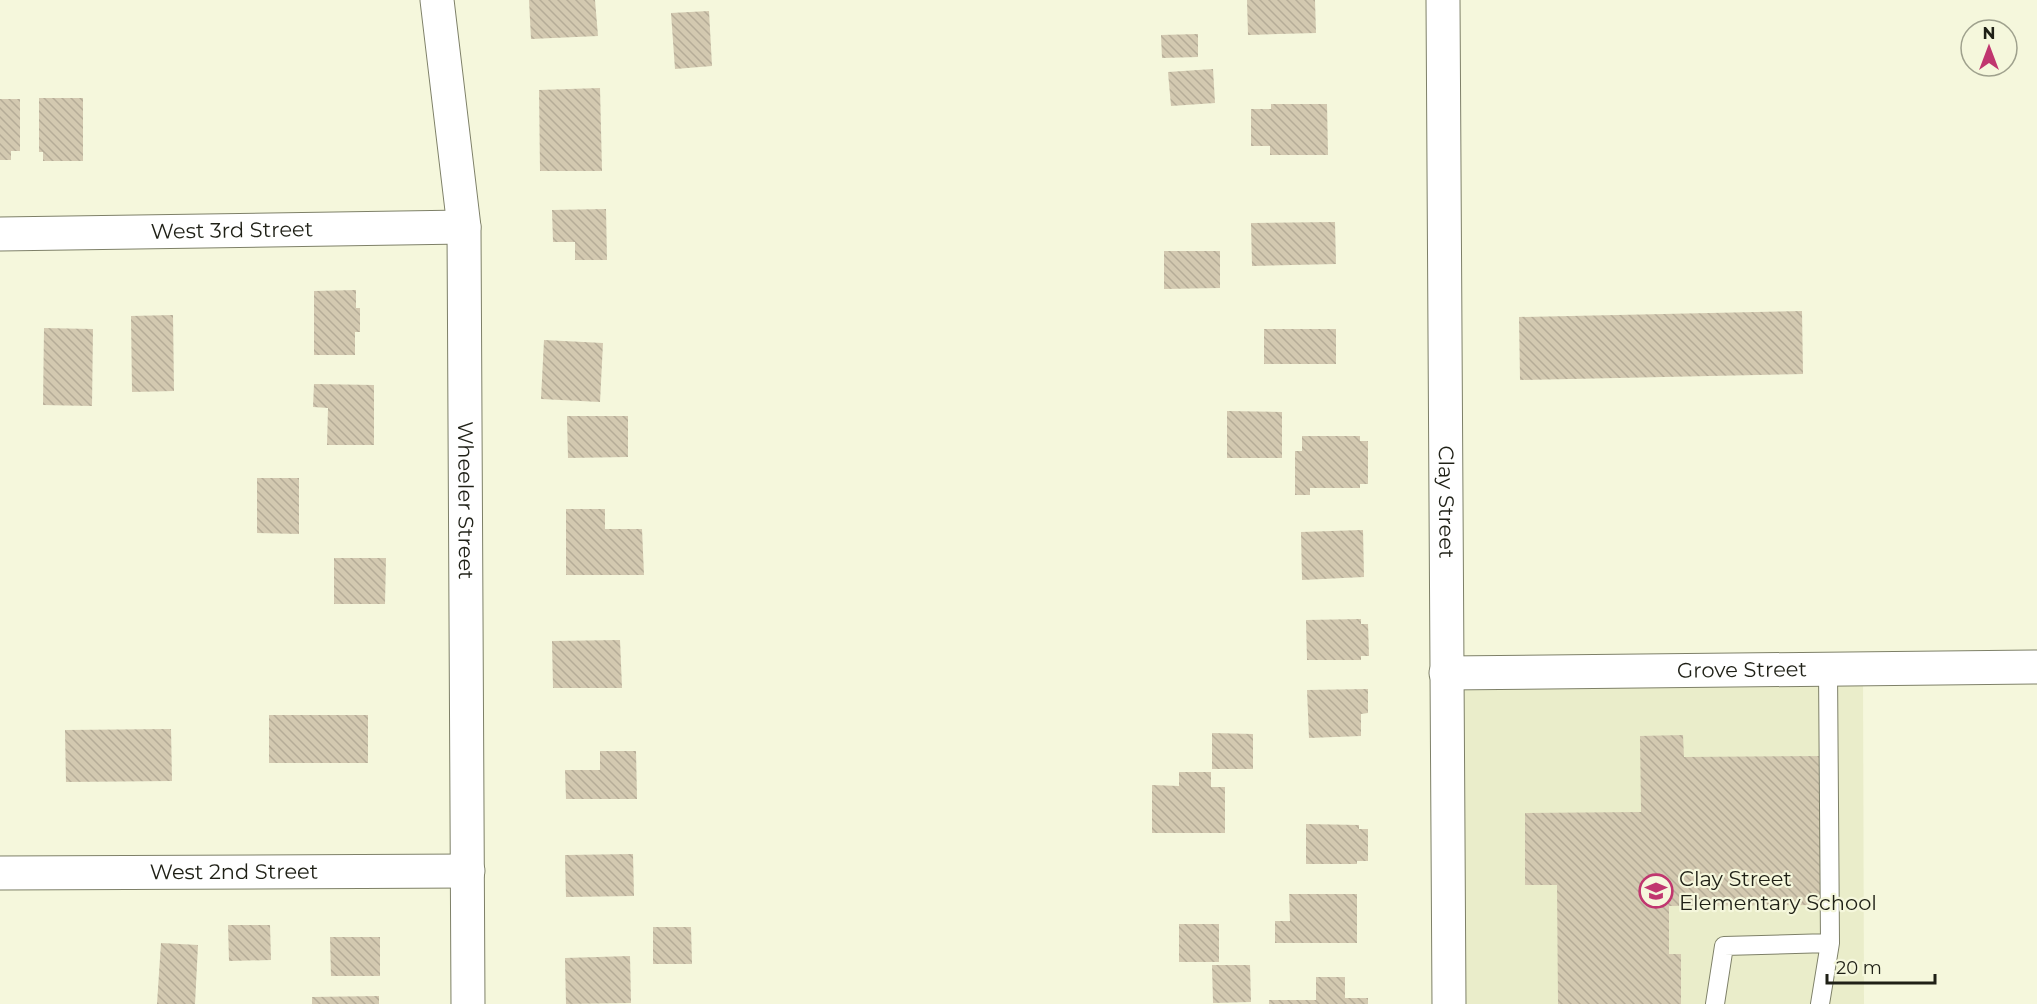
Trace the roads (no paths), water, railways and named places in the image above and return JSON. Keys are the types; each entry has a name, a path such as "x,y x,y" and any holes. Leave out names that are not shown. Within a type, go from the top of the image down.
{"street":[{"name":"Wheeler Street","path":"437,0 464,227 468,1004"},
{"name":"Clay Street","path":"1443,0 1449,1004"},
{"name":"West 3rd Street","path":"0,234 464,227"},
{"name":"Grove Street","path":"1446,673 2037,667"},
{"name":"West 2nd Street","path":"0,873 468,871"}],"lane":[{"path":"1820,1004 1830,943 1828,668"},
{"path":"1715,1004 1724,946 1830,943"}],"place":[{"name":"Clay Street Elementary School","path":"1656,891"}]}
